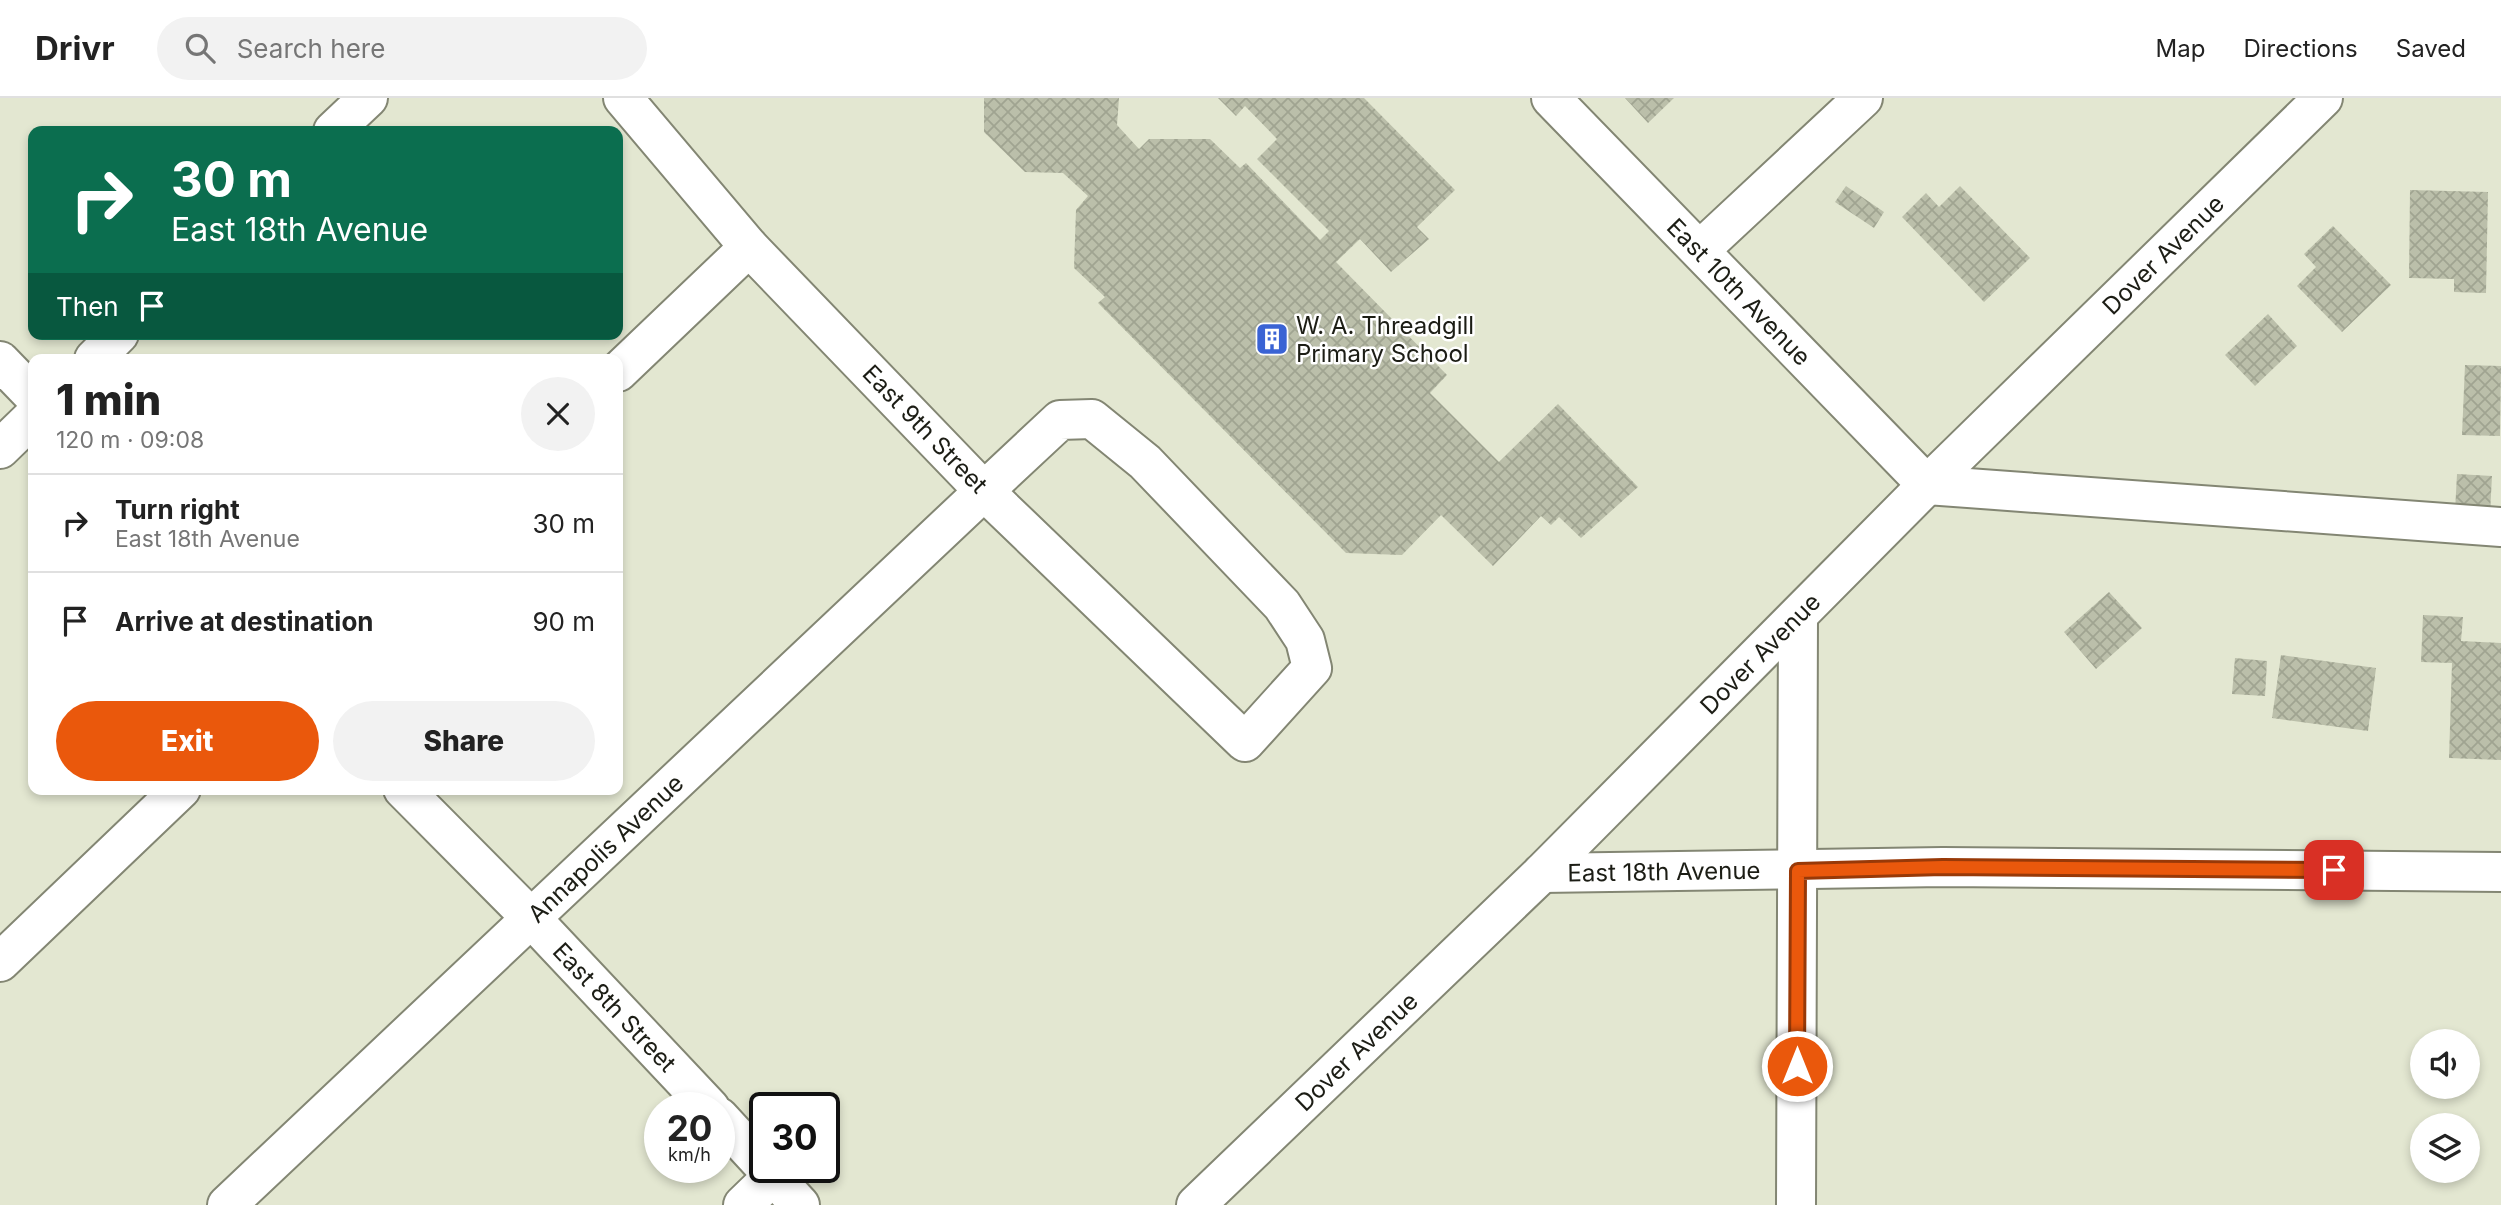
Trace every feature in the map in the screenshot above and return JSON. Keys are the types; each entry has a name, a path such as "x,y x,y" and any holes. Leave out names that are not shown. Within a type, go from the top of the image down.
{"street":[{"path":"338,126 368,98"},
{"name":"East 9th Street","path":"623,98 749,247 984,491 1245,742"},
{"name":"East 10th Avenue","path":"1551,98 1927,485"},
{"path":"1700,250 1863,98"},
{"name":"Dover Avenue","path":"1196,1205 1542,873 1927,485 2323,98"},
{"path":"623,367 749,247"},
{"path":"99,354 114,340"},
{"path":"0,361 28,390"},
{"name":"Annapolis Avenue","path":"227,1205 1060,420 1092,419 1145,462 1282,605 1305,640 1312,668 1245,742"},
{"path":"0,449 28,422"},
{"path":"1927,485 2501,527"},
{"path":"1796,1205 1798,617"},
{"path":"0,962 175,795"},
{"name":"East 8th Street","path":"409,795 695,1092"},
{"name":"East 18th Avenue","path":"1542,873 1957,867 2501,872"},
{"path":"735,1134 749,1149"},
{"path":"743,1205 759,1183"},
{"path":"780,1183 800,1205"}],"building":[{"name":"W. A. Threadgill Primary School","path":"984,98 1119,98 1117,125 1139,149 1149,139 1210,139 1240,168 1246,163 1320,240 1329,231 1257,159 1277,139 1245,106 1236,116 1218,98 1364,98 1455,190 1417,227 1429,239 1391,272 1360,239 1336,262 1447,375 1430,393 1499,462 1558,404 1638,487 1581,538 1559,517 1551,525 1541,516 1493,566 1441,515 1402,555 1346,553 1098,303 1105,297 1074,268 1076,210 1088,196 1063,173 1025,172 984,132"},
{"path":"1625,98 1674,98 1648,123"},
{"path":"1846,186 1884,212 1874,228 1835,202"},
{"path":"1960,186 2030,258 1984,302 1902,217 1926,193 1939,207"},
{"path":"2410,190 2488,192 2486,293 2454,292 2454,279 2409,278"},
{"path":"2333,226 2391,285 2342,332 2297,286 2316,267 2304,254"},
{"path":"2268,314 2297,346 2255,386 2225,355"},
{"path":"2465,365 2501,366 2500,436 2462,435"},
{"path":"2457,474 2492,476 2490,514 2455,512"},
{"path":"2109,592 2142,628 2096,669 2064,632"},
{"path":"2423,615 2463,617 2461,641 2501,643 2501,760 2449,758 2452,663 2421,662"},
{"path":"2281,655 2376,668 2368,731 2272,718"},
{"path":"2235,658 2267,661 2265,696 2232,694"}],"place":[{"name":"W. A. Threadgill Primary School","path":"1272,339"}],"route":[{"path":"1797,1066 1798,871 1943,867 2334,870"}]}
